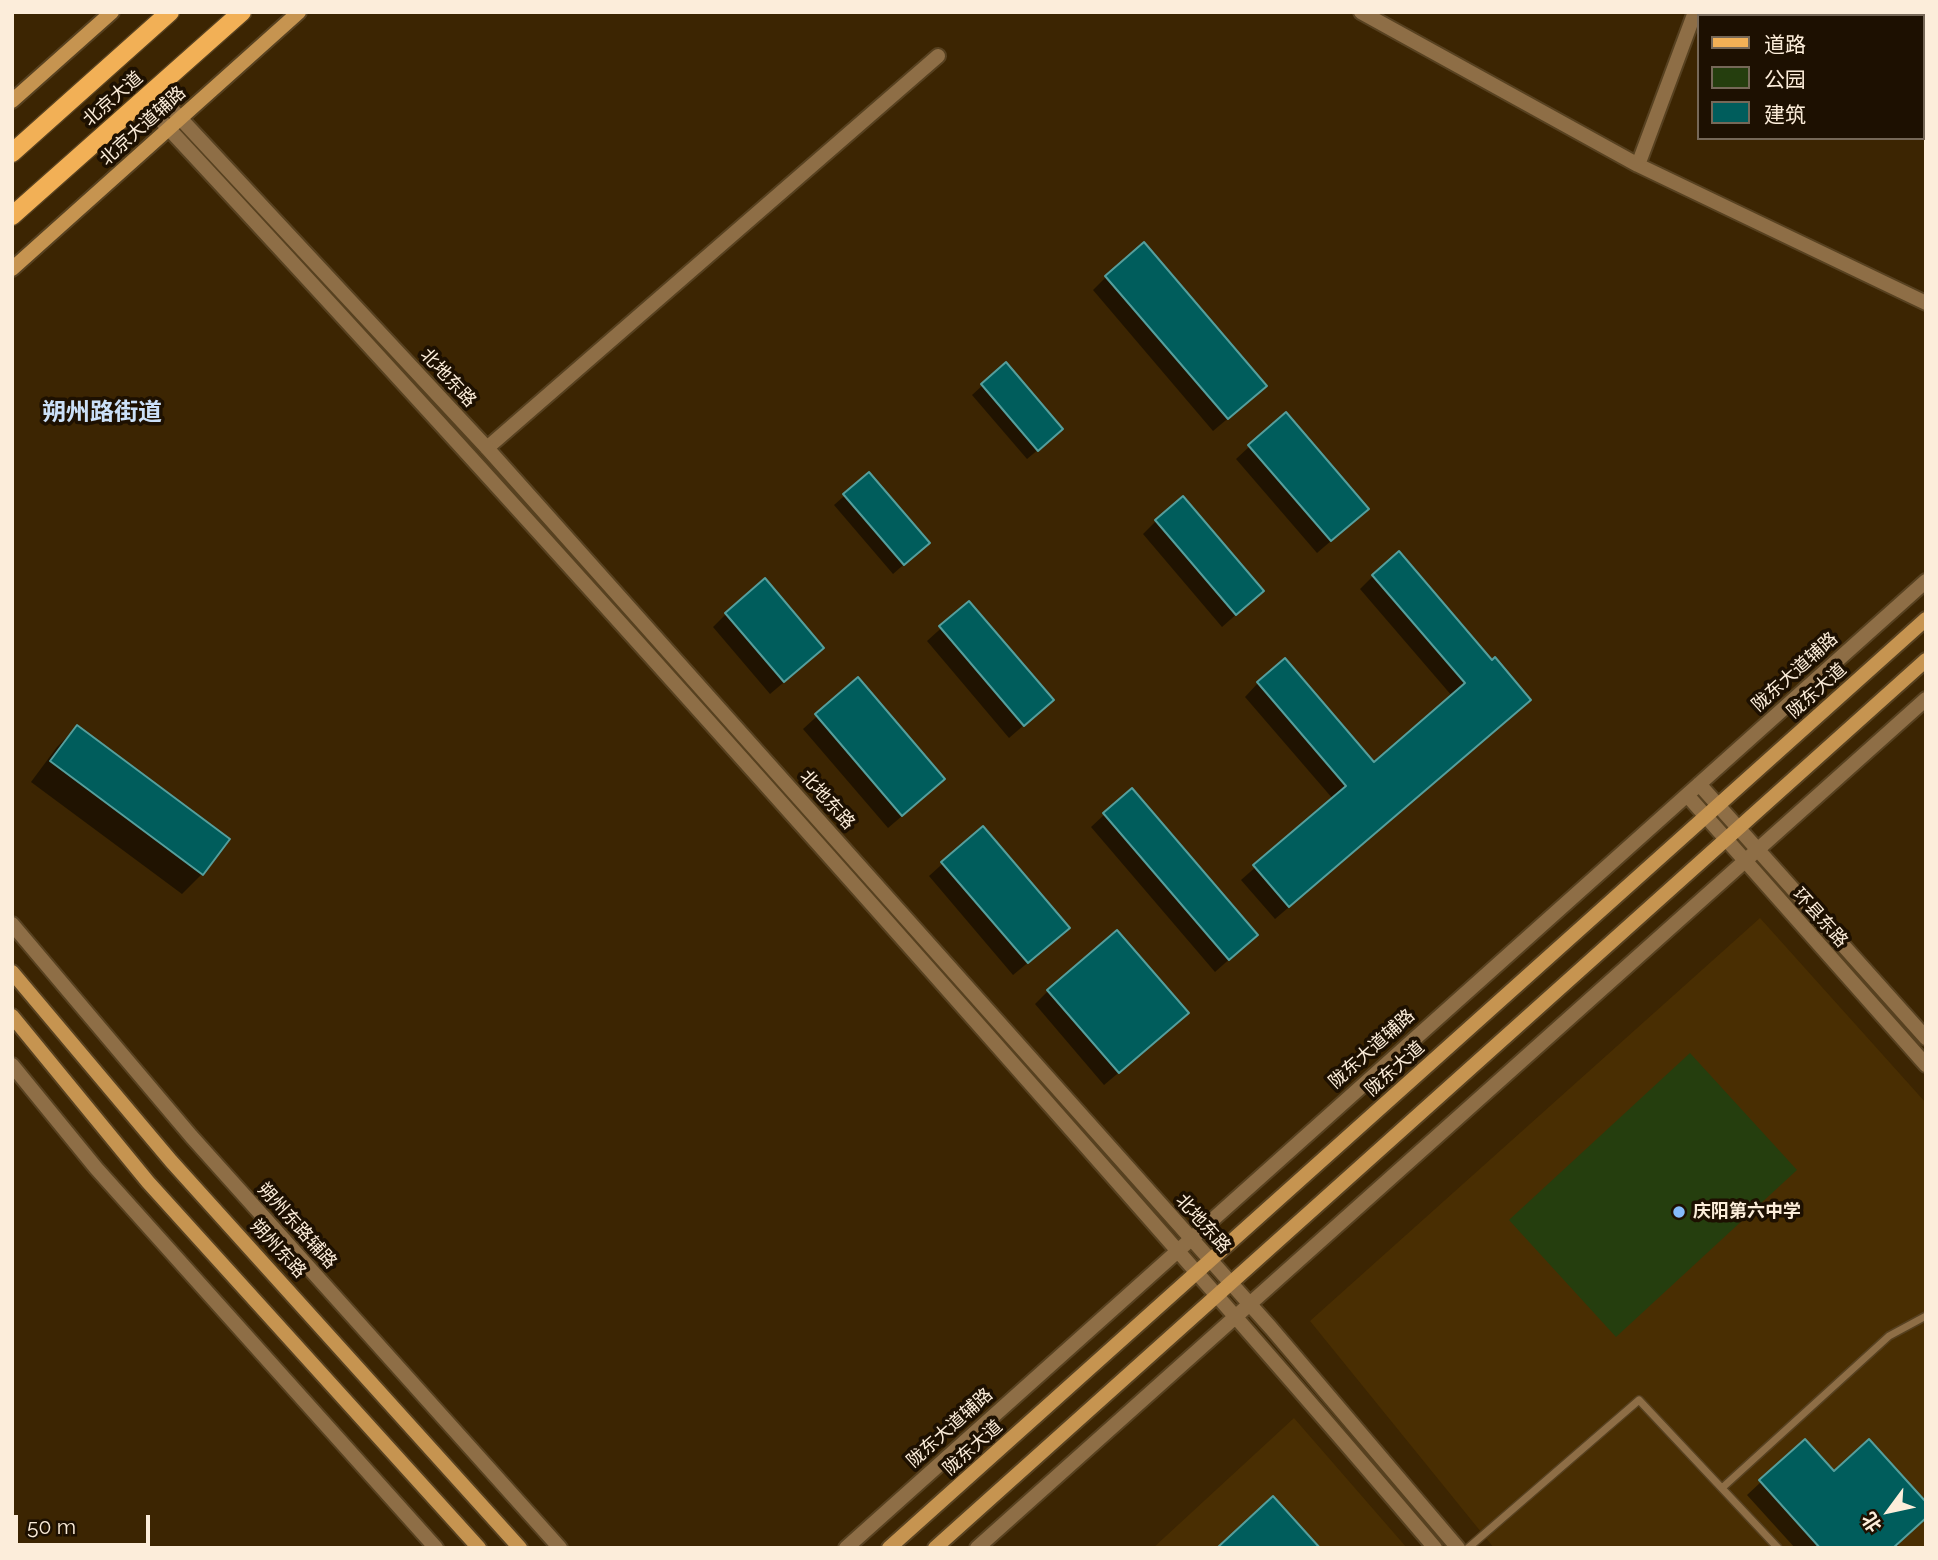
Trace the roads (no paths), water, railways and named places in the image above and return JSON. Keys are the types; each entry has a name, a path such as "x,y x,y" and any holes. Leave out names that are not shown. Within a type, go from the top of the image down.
{"main road":[{"path":"12,102 112,12"},
{"name":"北京大道","path":"12,153 170,12"},
{"name":"北京大道","path":"12,216 242,12"},
{"name":"北京大道辅路","path":"12,269 299,12"},
{"name":"陇东大道","path":"889,1548 1926,619"},
{"path":"935,1548 1926,660"},
{"name":"朔州东路","path":"12,972 171,1161 520,1548"},
{"path":"12,1016 148,1182 479,1548"}],"street":[{"path":"1361,12 1638,165 1926,303"},
{"path":"1638,165 1695,12"},
{"path":"487,448 938,56"},
{"name":"北地东路","path":"148,96 180,118 487,448 1250,1304 1458,1548"},
{"name":"北地东路","path":"148,96 169,129 475,459 1236,1315 1435,1548"},
{"name":"陇东大道辅路","path":"846,1548 1926,581"},
{"path":"977,1548 1926,699"},
{"name":"环县东路","path":"1699,784 1926,1038"},
{"name":"环县东路","path":"1687,795 1926,1065"},
{"name":"朔州东路辅路","path":"12,924 191,1136 560,1548"},
{"path":"12,1065 96,1168 436,1548"}],"lane":[{"path":"1722,1488 1889,1336 1926,1316"},
{"path":"1468,1548 1639,1400 1778,1548"}],"place":[{"name":"庆阳第六中学","path":"1679,1212"}],"district":[{"name":"朔州路街道","path":"102,413"}]}
